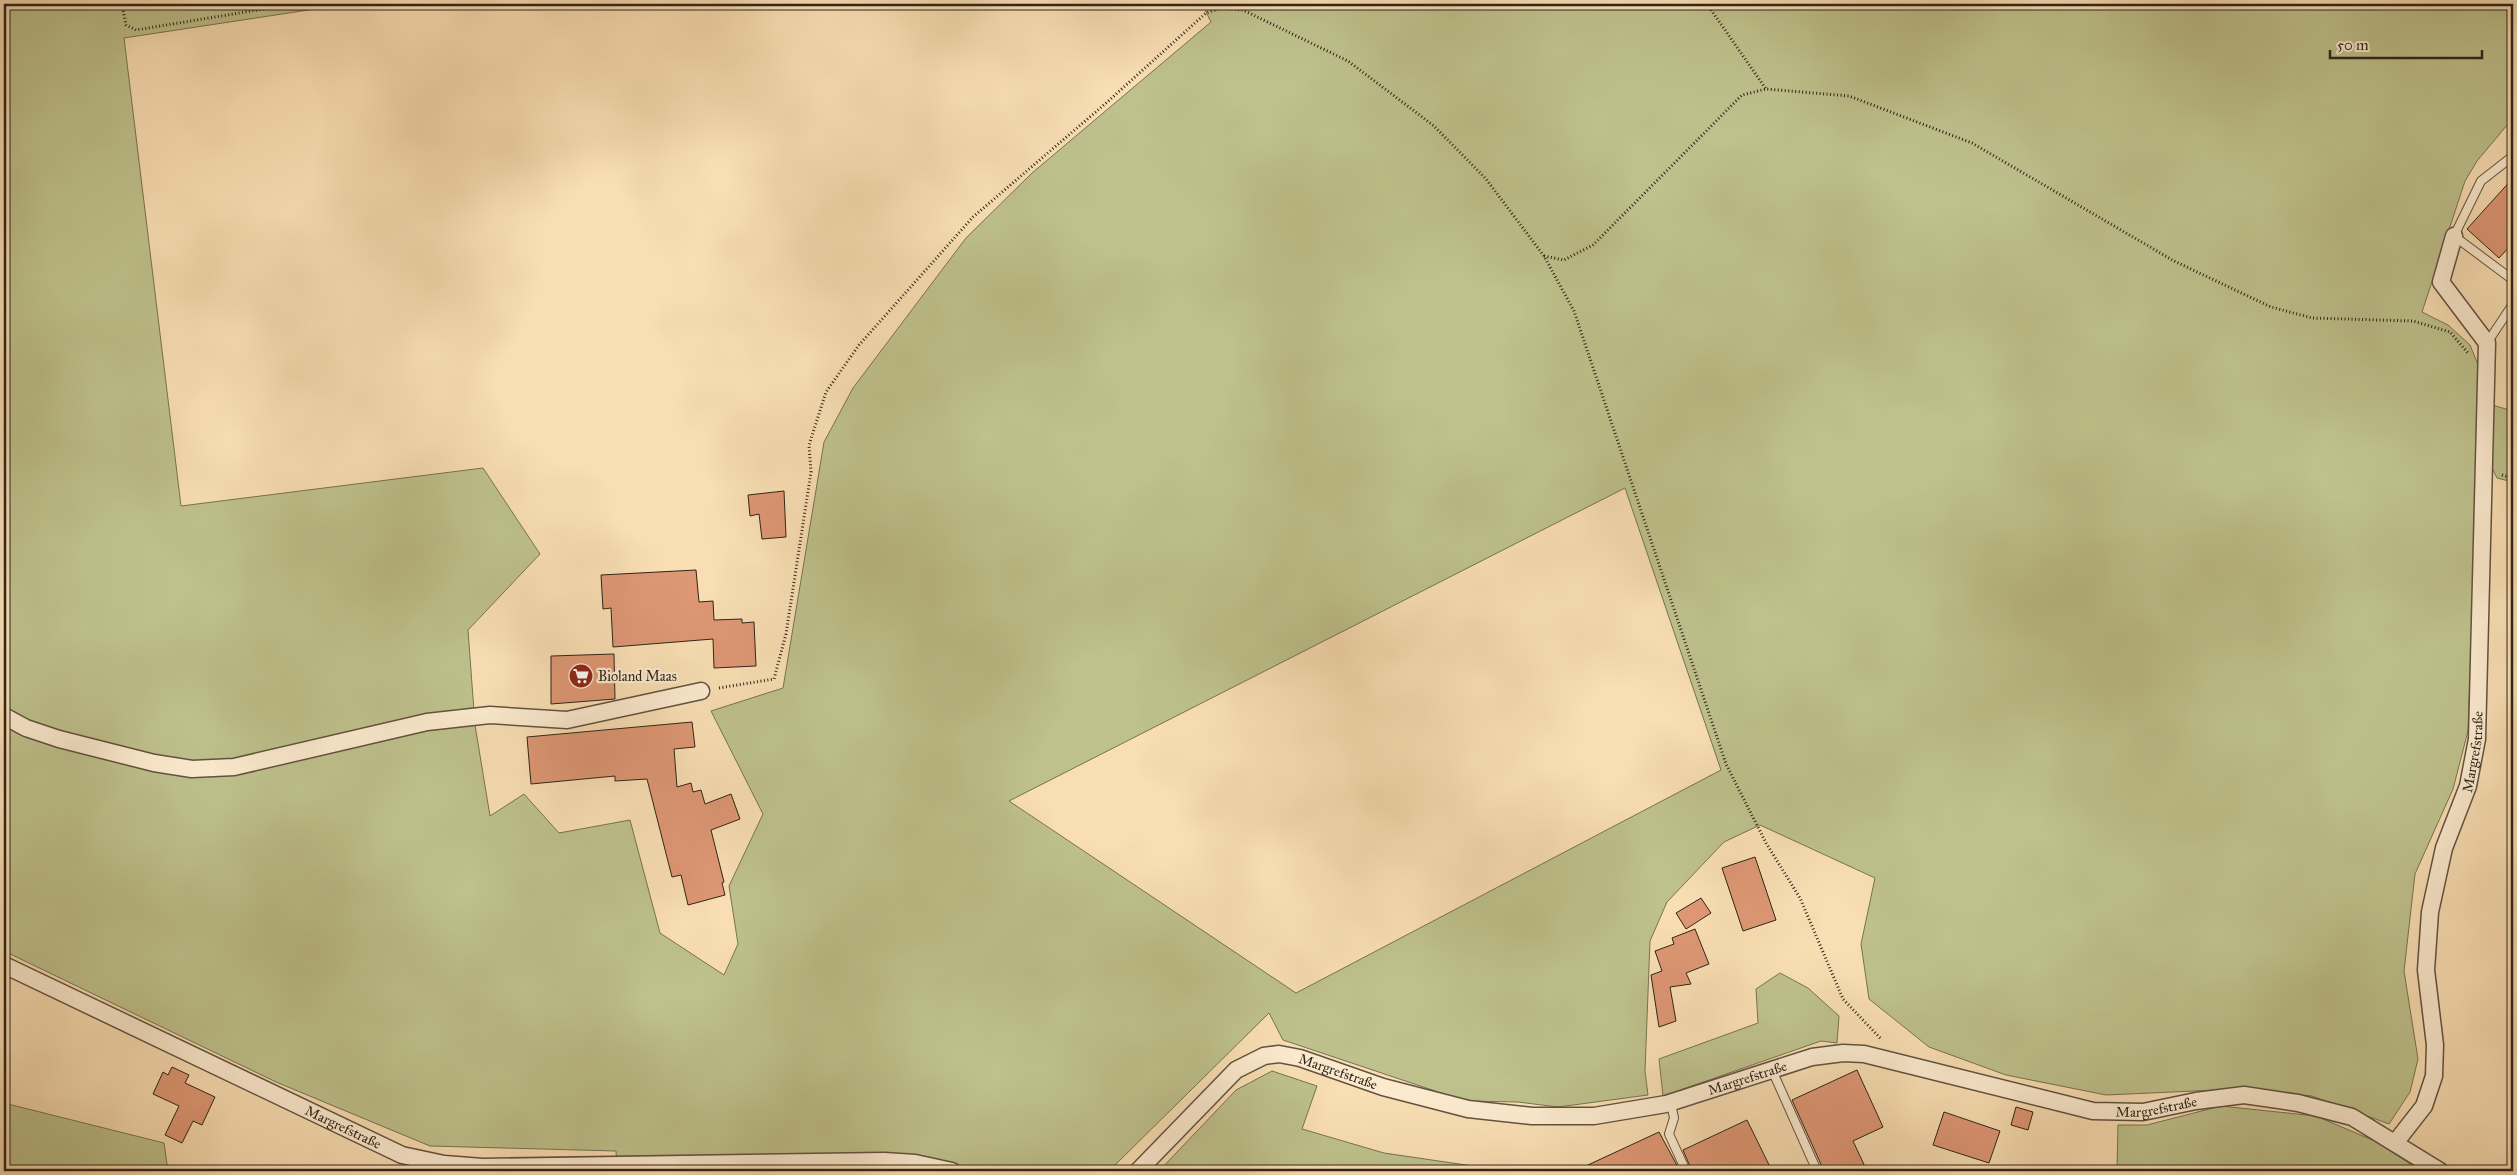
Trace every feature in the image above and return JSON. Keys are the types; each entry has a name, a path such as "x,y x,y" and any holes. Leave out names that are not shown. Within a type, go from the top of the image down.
{"street":[{"path":"2454,236 2440,282 2487,343"},
{"name":"Margrefstraße","path":"2395,1143 2424,1106 2434,1076 2435,1045 2426,970 2430,912 2444,848 2468,786 2477,739 2487,343"},
{"path":"4,716 26,728 59,739 154,763 192,769 234,768 427,722 490,715 567,720 701,691"},
{"name":"Margrefstraße","path":"4,965 402,1155 424,1160 483,1167 892,1161 915,1163 952,1171"},
{"name":"Margrefstraße","path":"1138,1171 1229,1075 1251,1060 1271,1054 1293,1056 1383,1087 1468,1109 1532,1116 1594,1116 1671,1103 1812,1057 1843,1053 1864,1054 2093,1111 2143,1112 2196,1101 2244,1095 2298,1103 2352,1117 2440,1171"}],"lane":[{"path":"2513,156 2481,181 2454,236 2513,280"},
{"path":"2487,343 2513,304"},
{"path":"1772,1070 1817,1171"},
{"path":"1671,1103 1674,1118 1669,1134 1686,1171"}],"path":[{"path":"122,4 126,25 136,30 294,4"},
{"path":"1231,4 1348,61 1434,126 1486,179 1544,256 1574,311 1726,764 1766,843 1800,898 1843,999 1883,1041"},
{"path":"1707,4 1747,58 1766,89"},
{"path":"701,691 774,679 786,634 811,472 809,444 826,392 859,345 973,217 1105,104 1206,13 1221,8 1243,10"},
{"path":"1544,256 1564,260 1594,245 1742,95 1766,89 1850,96 1972,143 2174,261 2270,307 2312,318 2413,320 2450,332 2470,355"},
{"path":"2484,464 2497,474 2513,478"}],"green space":[{"path":"4,4 348,4 124,38 181,506 483,468 540,554 468,630 475,725 490,816 524,794 559,833 630,820 660,933 724,975 738,944 729,886 763,814 711,711 783,688 824,442 853,388 966,238 1032,173 1211,22 1202,4 2513,4 2513,118 2477,161 2465,181 2422,312 2448,325 2470,345 2481,372 2468,731 2453,789 2415,874 2404,971 2418,1059 2410,1092 2389,1124 2312,1096 2239,1089 2106,1095 2006,1075 1929,1047 1869,999 1861,944 1875,878 1760,825 1724,842 1667,902 1650,941 1645,1071 1648,1095 1558,1107 1518,1102 1465,1101 1283,1040 1269,1013 1109,1171 617,1171 616,1151 430,1146 276,1082 4,951","holes":["1625,488 1721,770 1296,993 1009,801"]},
{"path":"2492,405 2513,411 2513,482 2497,478 2491,466"},
{"path":"1780,973 1808,988 1839,1016 1837,1043 1821,1041 1663,1096 1659,1059 1758,1023 1756,989"},
{"path":"1272,1071 1317,1086 1302,1129 1384,1153 1507,1171 1159,1171 1236,1090"},
{"path":"4,1103 164,1143 168,1171 4,1171"},
{"path":"2221,1106 2316,1116 2377,1142 2421,1171 2117,1171 2118,1125 2147,1125"}],"building":[{"path":"2513,178 2513,243 2499,258 2467,229"},
{"path":"784,491 786,537 762,539 759,514 750,516 748,495"},
{"path":"696,570 699,602 713,601 714,620 742,619 742,623 754,622 756,666 714,668 713,639 613,647 611,608 603,609 601,575"},
{"path":"614,654 615,699 551,704 551,656"},
{"path":"692,722 695,747 674,749 677,787 691,783 693,792 701,790 705,804 731,794 740,819 711,830 724,882 722,883 725,895 688,905 681,875 672,877 647,779 615,781 615,776 531,784 527,737"},
{"path":"1755,857 1776,920 1743,931 1722,868"},
{"path":"1701,898 1711,913 1686,929 1676,913"},
{"path":"1695,929 1709,964 1686,973 1691,984 1670,987 1676,1021 1659,1027 1651,975 1662,971 1655,951 1674,944 1672,938"},
{"path":"172,1067 189,1075 185,1083 215,1097 202,1125 193,1121 182,1143 165,1135 179,1106 153,1094 163,1072 168,1075"},
{"path":"1857,1070 1883,1127 1853,1141 1867,1171 1824,1171 1792,1100"},
{"path":"2016,1107 2033,1112 2028,1130 2011,1125"},
{"path":"1944,1112 2000,1131 1989,1163 1933,1145"},
{"path":"1747,1120 1772,1171 1692,1171 1683,1150"},
{"path":"1659,1132 1680,1171 1575,1171"}],"place":[{"name":"Bioland Maas","path":"581,676"}]}
